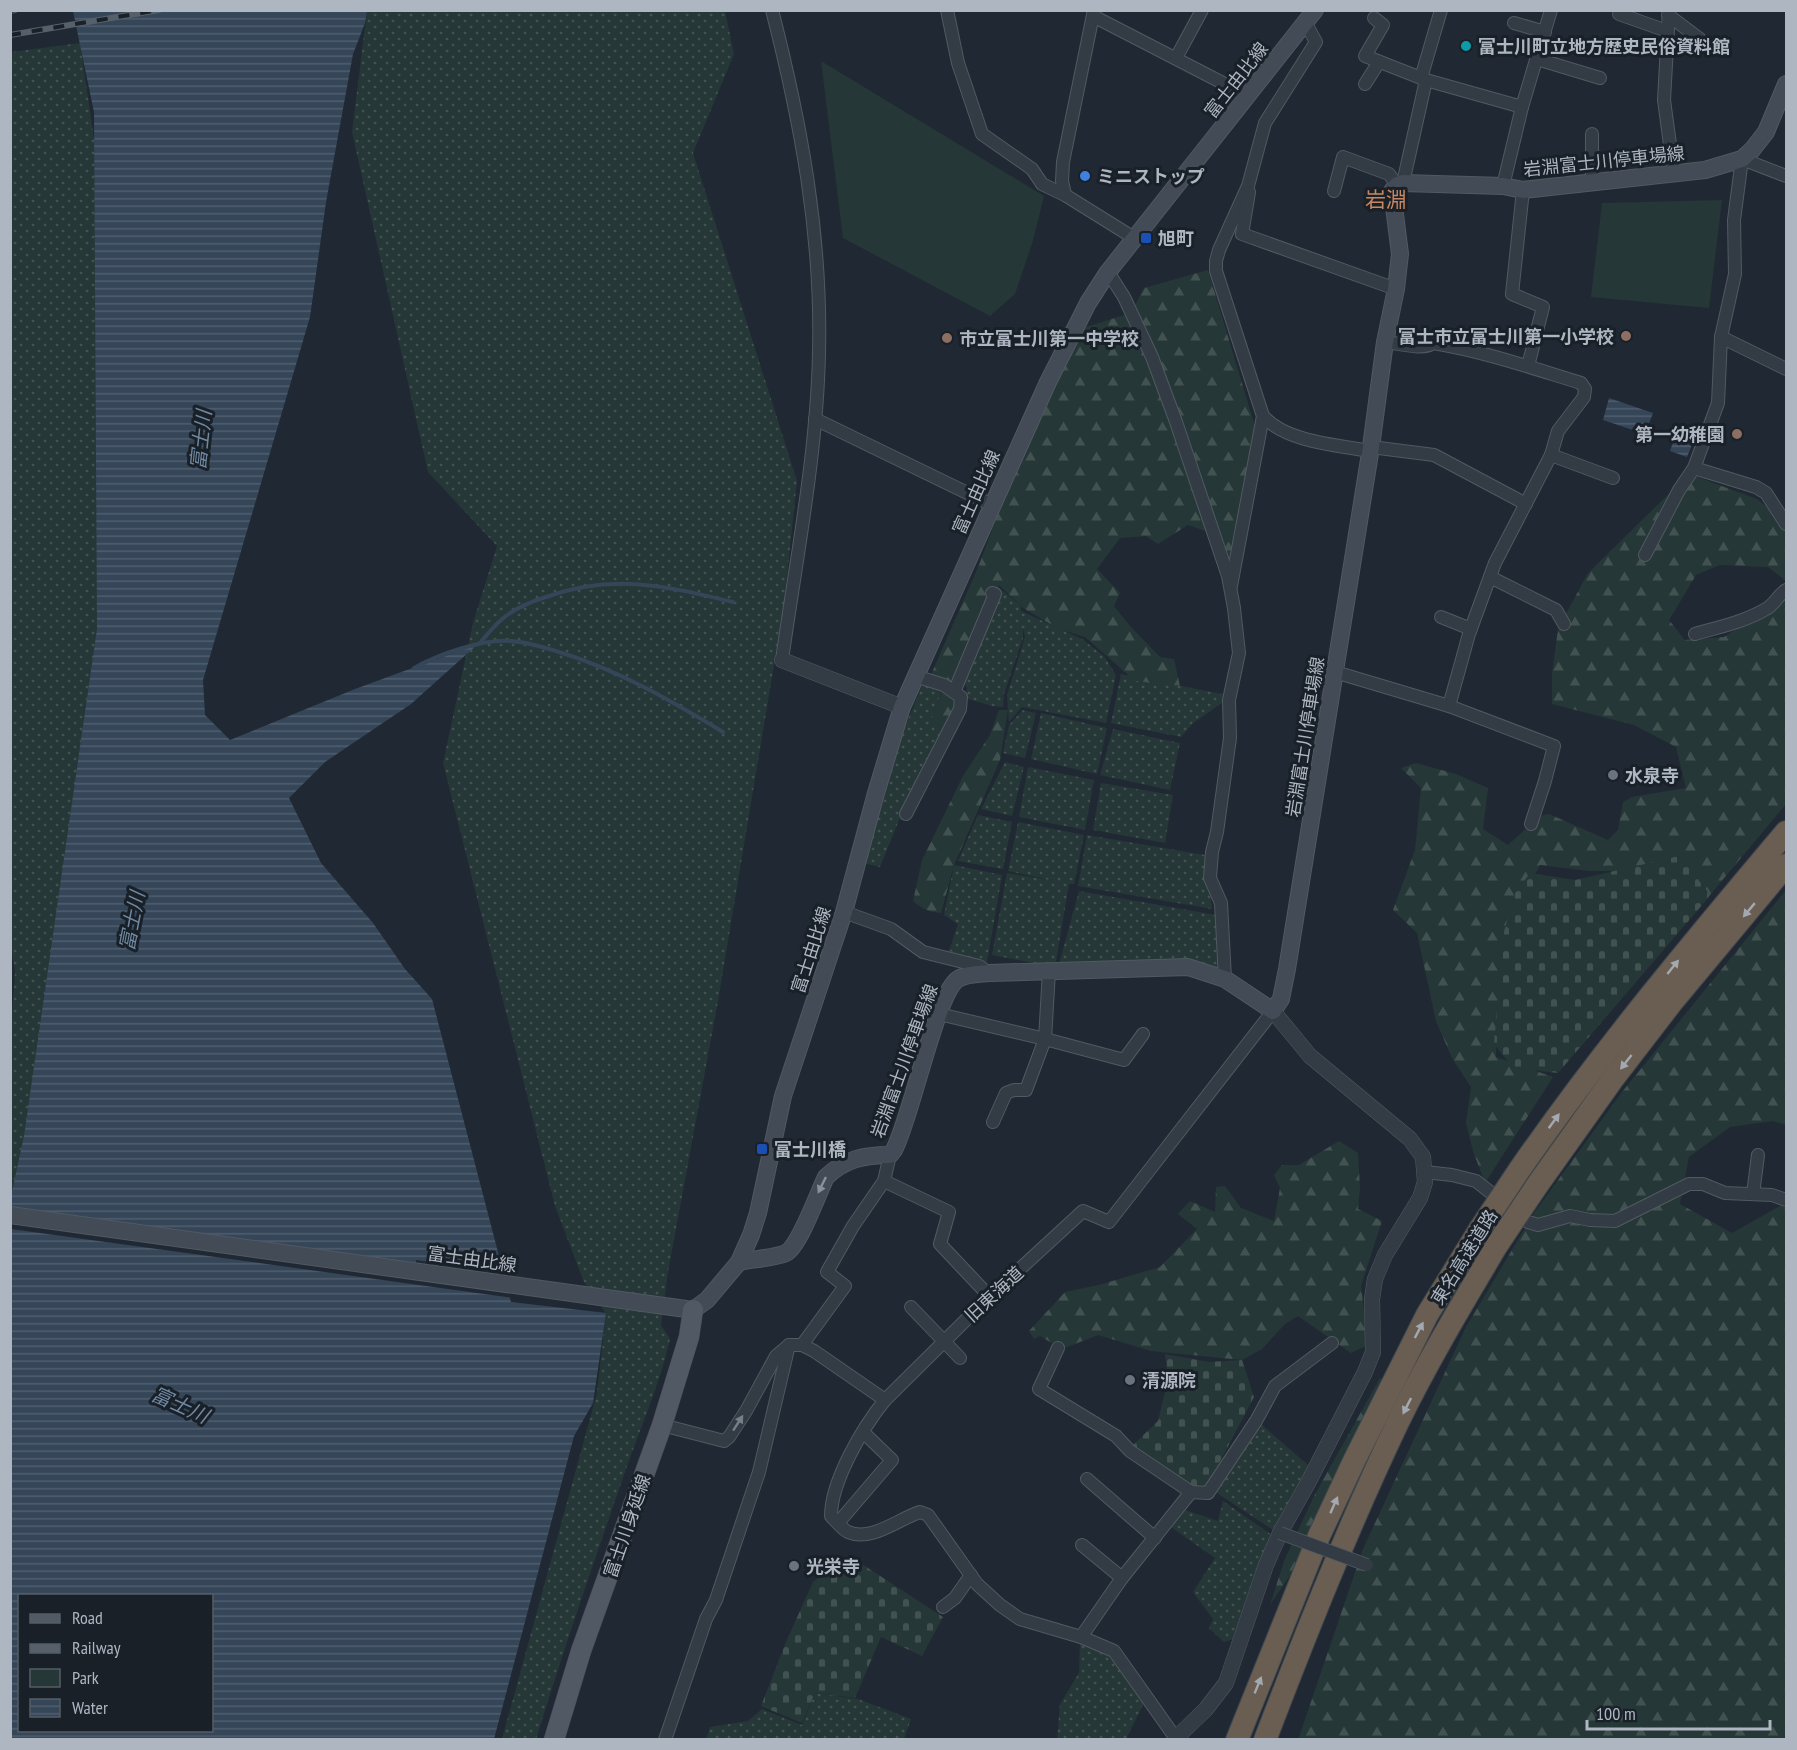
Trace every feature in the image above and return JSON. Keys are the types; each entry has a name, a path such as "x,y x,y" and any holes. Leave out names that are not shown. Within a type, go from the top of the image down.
{"highway":[{"name":"東名高速道路","path":"1237,1740 1319,1536 1392,1382 1427,1315 1520,1169 1593,1068 1786,832"},
{"name":"東名高速道路","path":"1265,1740 1367,1489 1442,1338 1497,1245 1625,1063 1672,1002 1786,865"},
{"path":"1281,1740 1337,1563"}],"main road":[{"name":"富士由比線","path":"10,1215 693,1310 707,1300 739,1262 751,1235 758,1213 783,1096 844,912 878,784 902,707 1048,382 1088,303 1108,272 1310,16"},
{"path":"1742,159 1752,150 1782,109 1786,84"},
{"name":"岩淵富士川停車場線","path":"739,1262 785,1253 793,1247 826,1177 832,1171 858,1157 890,1155 898,1143 939,1014 950,986 959,977 989,973 1188,967 1225,978 1273,1011 1281,999 1335,672 1385,342 1396,289 1400,254 1392,190 1400,184 1503,186 1523,190 1705,170 1742,159"},
{"name":"富士川身延線","path":"554,1740 581,1651 662,1425 689,1337 693,1310"}],"street":[{"path":"772,10 791,85 812,201 819,329 815,419 782,660 902,707"},
{"path":"1176,58 1202,10"},
{"path":"1334,191 1343,157 1389,174 1400,184 1441,10"},
{"path":"1503,186 1522,107 1551,10"},
{"path":"951,13 958,63 982,134 1032,169 1042,184 1065,195 1134,238"},
{"path":"1065,195 1062,181 1063,162 1094,13 1248,96"},
{"path":"1668,13 1664,100 1674,174"},
{"path":"1668,13 1700,39"},
{"path":"1619,14 1667,31"},
{"path":"1310,16 1316,42 1264,123 1248,186 1216,261 1216,271 1263,416 1279,430 1297,436 1370,449 1434,455 1526,504"},
{"path":"1374,18 1383,24 1365,56 1423,79 1522,107"},
{"path":"1514,23 1545,32"},
{"path":"1537,59 1600,78"},
{"path":"1365,84 1379,62"},
{"path":"1592,134 1592,183"},
{"path":"1645,555 1678,489 1694,468 1718,403 1721,337 1735,274 1734,220 1742,159 1786,176"},
{"path":"1248,186 1249,197 1242,234 1396,289"},
{"path":"1523,190 1512,294 1543,307 1528,366"},
{"path":"1108,272 1124,297 1156,368 1231,589 1239,653 1229,700 1230,738 1210,878 1221,903 1225,978"},
{"path":"1721,337 1786,369"},
{"path":"1385,342 1416,346 1442,344 1528,366 1581,383 1585,389 1584,397 1558,431 1551,455 1495,563 1471,629 1449,706"},
{"path":"1231,589 1263,416"},
{"path":"815,419 992,504"},
{"path":"1551,455 1613,478"},
{"path":"1694,468 1756,487 1766,493 1786,524"},
{"path":"1490,577 1556,610 1564,624"},
{"path":"1695,634 1755,615 1769,608 1786,590"},
{"path":"954,692 995,594 992,593"},
{"path":"1441,617 1471,629"},
{"path":"1335,672 1449,706 1554,746 1531,824"},
{"path":"906,814 960,709 961,697 944,685 915,676"},
{"path":"844,912 891,929 923,952 979,966 989,973"},
{"path":"993,1122 1006,1093 1026,1090 1046,1039 1049,971"},
{"path":"863,1432 892,1460 838,1523 847,1531 869,1533 884,1529 920,1512 928,1515 977,1584 1000,1605 1020,1619 1081,1637 1114,1651 1176,1739 1206,1709 1226,1683 1266,1565 1280,1533 1365,1372 1373,1352 1372,1299 1375,1279 1385,1255 1420,1198 1425,1182 1423,1157 1410,1139 1310,1056 1273,1011"},
{"name":"旧東海道","path":"838,1523 831,1516 831,1500 863,1432 885,1400 944,1340 1083,1211 1109,1222 1273,1011"},
{"path":"939,1014 1124,1060 1143,1034"},
{"path":"802,1345 845,1286 826,1272 853,1226 884,1181 890,1155"},
{"path":"1753,1194 1758,1155"},
{"path":"1425,1172 1476,1181 1528,1222 1538,1226 1570,1216 1615,1221 1689,1184 1703,1184 1725,1193 1772,1195 1786,1200"},
{"path":"884,1181 949,1212 940,1244 990,1297"},
{"path":"911,1306 960,1358"},
{"path":"1058,1348 1039,1389 1116,1436 1130,1451 1191,1492 1208,1493 1256,1421 1275,1386 1332,1342"},
{"path":"664,1740 707,1617 716,1600 759,1472 789,1345"},
{"path":"662,1425 724,1441 729,1437 776,1356 789,1345 802,1345 885,1400"},
{"path":"1087,1479 1155,1538"},
{"path":"1081,1637 1122,1578 1191,1492"},
{"path":"1280,1533 1367,1565"},
{"path":"1082,1545 1122,1578"},
{"path":"943,1607 955,1598 971,1575"}],"green space":[{"path":"367,11 725,11 734,54 693,153 797,481 784,605 718,1001 668,1272 661,1325 670,1339 656,1389 591,1570 536,1739 502,1739 597,1393 606,1313 584,1282 555,1206 443,763 473,623 497,546 428,472 352,132"},
{"path":"80,43 108,235 105,493 80,934 11,1196 10,1038 15,972 10,941 11,52"},
{"path":"821,61 1044,196 1032,244 1015,294 990,316 843,238"},
{"path":"1722,200 1709,308 1591,297 1602,203"},
{"path":"1208,270 1256,430 1236,563 1206,531 1188,525 1158,544 1146,536 1120,538 1097,569 1120,593 1114,606 1130,626 1160,657 1174,659 1180,686 1135,681 1085,637 1059,629 1023,608 999,585 957,685 960,707 946,732 932,719 945,681 930,677 979,565 1017,463 1083,328 1131,313 1144,288"},
{"path":"1689,474 1757,499 1786,522 1786,581 1768,567 1720,565 1696,575 1669,620 1685,640 1724,637 1786,596 1786,804 1710,895 1679,856 1632,871 1589,871 1540,865 1527,889 1497,1011 1496,1057 1553,1077 1485,1183 1466,1123 1471,1087 1452,1058 1436,1021 1417,933 1393,910 1415,850 1421,788 1401,768 1416,763 1456,774 1488,788 1483,829 1508,845 1540,816 1549,814 1608,840 1618,830 1623,802 1632,797 1686,788 1676,747 1634,725 1552,704 1552,674 1558,629 1588,573"},
{"path":"997,586 1021,606 1021,611 1082,639 1104,656 1116,675 1106,723 1022,707 1009,722 1007,695 1025,637 1023,628 1023,638 1004,694 1003,707 965,698 967,689 963,678"},
{"path":"1121,674 1227,695 1226,700 1192,724 1181,737 1111,723"},
{"path":"923,683 941,692 932,719 946,732 899,820 880,867 863,863 901,737"},
{"path":"999,710 1008,710 1000,760 954,865 941,913 929,911 913,901 922,860 963,776 990,735"},
{"path":"1023,710 1036,713 1025,758 1003,753 1009,725"},
{"path":"1041,713 1107,728 1097,774 1031,759"},
{"path":"1113,729 1180,743 1170,790 1100,775"},
{"path":"1005,762 1024,767 1012,816 981,809"},
{"path":"1028,767 1094,780 1085,830 1019,817"},
{"path":"1101,783 1173,795 1165,843 1093,830"},
{"path":"978,815 1012,822 1003,869 958,861"},
{"path":"1018,822 1084,835 1074,884 1069,884 1055,967 992,955 1007,873 1056,881 1008,871"},
{"path":"1087,835 1205,855 1212,909 1078,886"},
{"path":"1680,856 1710,895 1703,904 1558,1073 1513,1068 1494,1044 1504,932 1514,895 1530,873 1575,880"},
{"path":"954,865 1002,875 987,962 949,951 958,924 944,915"},
{"path":"1786,890 1786,1125 1773,1121 1730,1127 1689,1157 1680,1204 1732,1233 1782,1205 1786,1208 1786,1739 1298,1740 1363,1549 1466,1327 1534,1213 1622,1092"},
{"path":"1079,891 1222,916 1221,972 1059,964"},
{"path":"1339,1141 1358,1153 1360,1188 1358,1209 1382,1221 1361,1286 1368,1345 1351,1353 1298,1316 1285,1324 1262,1349 1242,1360 1151,1351 1098,1335 1062,1349 1040,1336 1034,1339 1029,1331 1065,1292 1099,1285 1160,1267 1197,1229 1178,1214 1190,1201 1215,1212 1216,1187 1225,1186 1241,1208 1274,1221 1280,1188 1274,1175 1282,1165 1299,1165"},
{"path":"1165,1354 1209,1362 1242,1360 1254,1397 1207,1486 1197,1489 1132,1446 1158,1421 1168,1379"},
{"path":"1380,1378 1383,1381 1296,1566 1270,1605 1284,1561 1314,1496"},
{"path":"1261,1424 1309,1466 1276,1532 1211,1489"},
{"path":"1223,1501 1272,1535 1233,1639 1224,1642 1209,1628 1213,1619 1193,1592 1215,1558 1168,1525 1182,1509 1218,1521"},
{"path":"848,1555 943,1617 922,1656 881,1637 855,1698 815,1693 802,1723 761,1706 813,1582"},
{"path":"1080,1643 1108,1652 1145,1701 1126,1739 1057,1740 1060,1704 1079,1673"},
{"path":"815,1693 858,1699 911,1719 904,1739 706,1740 710,1727 748,1721 762,1709 802,1725"}],"water":[{"name":"富士川","path":"73,11 367,11 365,23 353,54 326,202 310,317 203,680 205,715 230,740 355,689 478,644 411,704 325,762 289,798 321,863 373,923 405,969 432,999 511,1302 606,1313 593,1403 574,1436 494,1739 11,1740 11,1196 24,1136 97,629 94,112"},
{"path":"1609,398 1653,413 1645,434 1603,420"},
{"path":"1679,425 1697,432 1687,457 1670,451"}],"pier":[{"path":"11,1208 416,1263 416,1260 507,1273 514,1298 11,1229"}],"waterway":[{"path":"479,644 501,620 522,606 594,585 640,584 733,602"},
{"path":"414,668 448,653 487,642 510,641 529,644 581,659 623,677 723,732"}],"railway":[{"path":"10,11 15,10"},
{"path":"10,35 159,10"}],"place":[{"name":"富士川町立地方歴史民俗資料館","path":"1466,46"},
{"name":"ミニストップ","path":"1085,176"},
{"name":"旭町","path":"1146,238"},
{"name":"富士市立富士川第一小学校","path":"1626,336"},
{"name":"市立富士川第一中学校","path":"947,338"},
{"name":"第一幼稚園","path":"1737,434"},
{"name":"水泉寺","path":"1613,775"},
{"name":"富士川橋","path":"762,1149"},
{"name":"清源院","path":"1130,1380"},
{"name":"光栄寺","path":"794,1566"}],"district":[{"name":"岩淵","path":"1386,199"}]}
